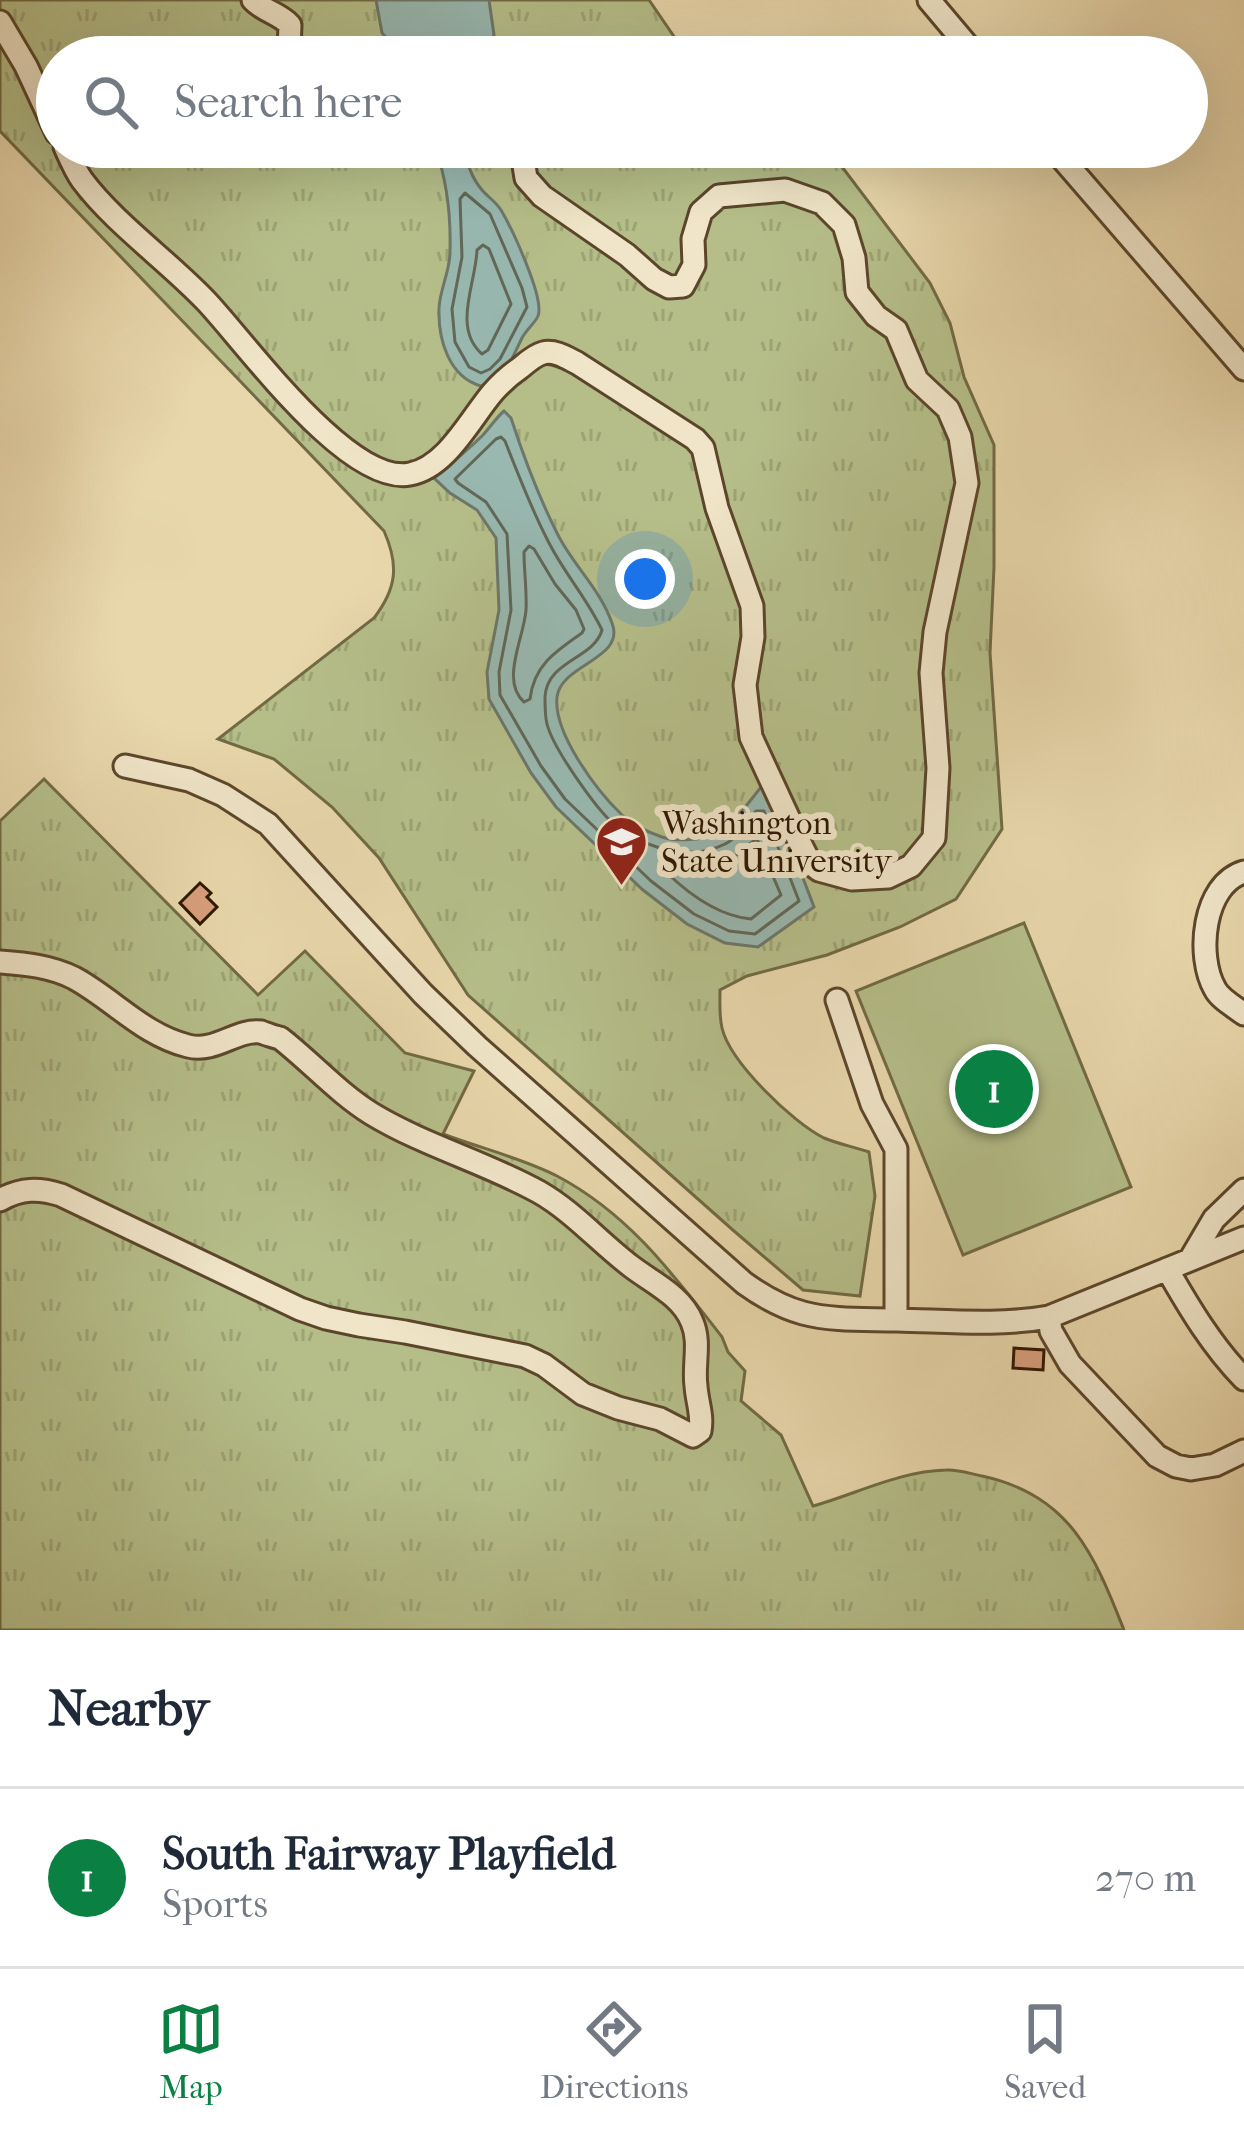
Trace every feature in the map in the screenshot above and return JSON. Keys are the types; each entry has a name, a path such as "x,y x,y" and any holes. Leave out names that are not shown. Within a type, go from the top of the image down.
{"street":[{"path":"253,0 280,14 290,25 290,36"},
{"path":"929,0 959,36"},
{"path":"0,22 36,88"},
{"path":"76,168 127,227 208,303 300,410 380,470 406,476 425,469 449,449 496,388 544,352 578,362 694,439 703,448 717,508 752,606 753,637 745,686 751,736 800,844 819,870 852,879 888,877 911,866 934,838 938,768 931,673 935,632 967,484 960,437 947,409 917,380 896,330 876,316 857,292 844,225 822,203 785,190 719,196 701,212 689,277 683,286 669,287 542,196 526,178 524,168"},
{"path":"1070,168 1244,369"},
{"path":"125,766 189,780 250,810 477,1046 744,1283 772,1301 808,1315 997,1323 1049,1317 1244,1238"},
{"path":"1244,872 1232,876 1208,907 1204,954 1215,992 1244,1014"},
{"path":"0,962 31,964 74,978 141,1024 196,1048 246,1033 280,1038 371,1114 542,1194 662,1286 692,1322 700,1432 692,1436 660,1419 583,1394 525,1356 300,1309 61,1195 26,1190 0,1200"},
{"path":"837,1000 872,1104 896,1149 896,1320"},
{"path":"1191,1258 1214,1219 1244,1190"},
{"path":"1167,1269 1196,1320 1244,1379"},
{"path":"1049,1317 1070,1364 1157,1456 1191,1469 1215,1465 1244,1451"}],"green space":[{"path":"0,0 649,0 674,36 36,36 36,168 843,168 930,283 950,323 964,377 994,445 990,653 1002,829 956,899 900,927 827,955 747,976 720,990 727,1042 764,1090 824,1138 869,1152 875,1196 860,1296 803,1290 734,1231 468,995 379,858 332,807 274,759 218,739 374,618 391,586 389,543 384,531 0,131"},
{"path":"44,779 258,995 305,951 405,1053 474,1071 443,1134 557,1176 606,1208 648,1247 745,1371 741,1401 781,1435 813,1506 929,1471 960,1471 1012,1485 1037,1497 1075,1532 1102,1577 1124,1630 0,1630 0,821"},
{"path":"1024,923 1131,1187 963,1255 856,991"}],"water":[{"path":"376,0 489,0 494,35 385,36"},
{"path":"441,168 470,168 512,231 537,294 537,319 507,367 481,386 453,366 441,332 439,308 450,259"},
{"path":"504,411 511,418 559,537 612,623 610,645 569,677 557,697 569,744 589,777 622,815 668,839 696,839 722,831 766,781 814,907 758,947 725,943 687,924 643,890 556,807 489,699 487,672 499,610 496,538 477,510 434,478"}],"building":[{"path":"200,883 217,907 200,924 180,903"},
{"path":"1014,1348 1044,1350 1043,1370 1013,1368"}],"place":[{"name":"Washington State University","path":"622,888"},
{"name":"South Fairway Playfield","path":"994,1089"}]}
